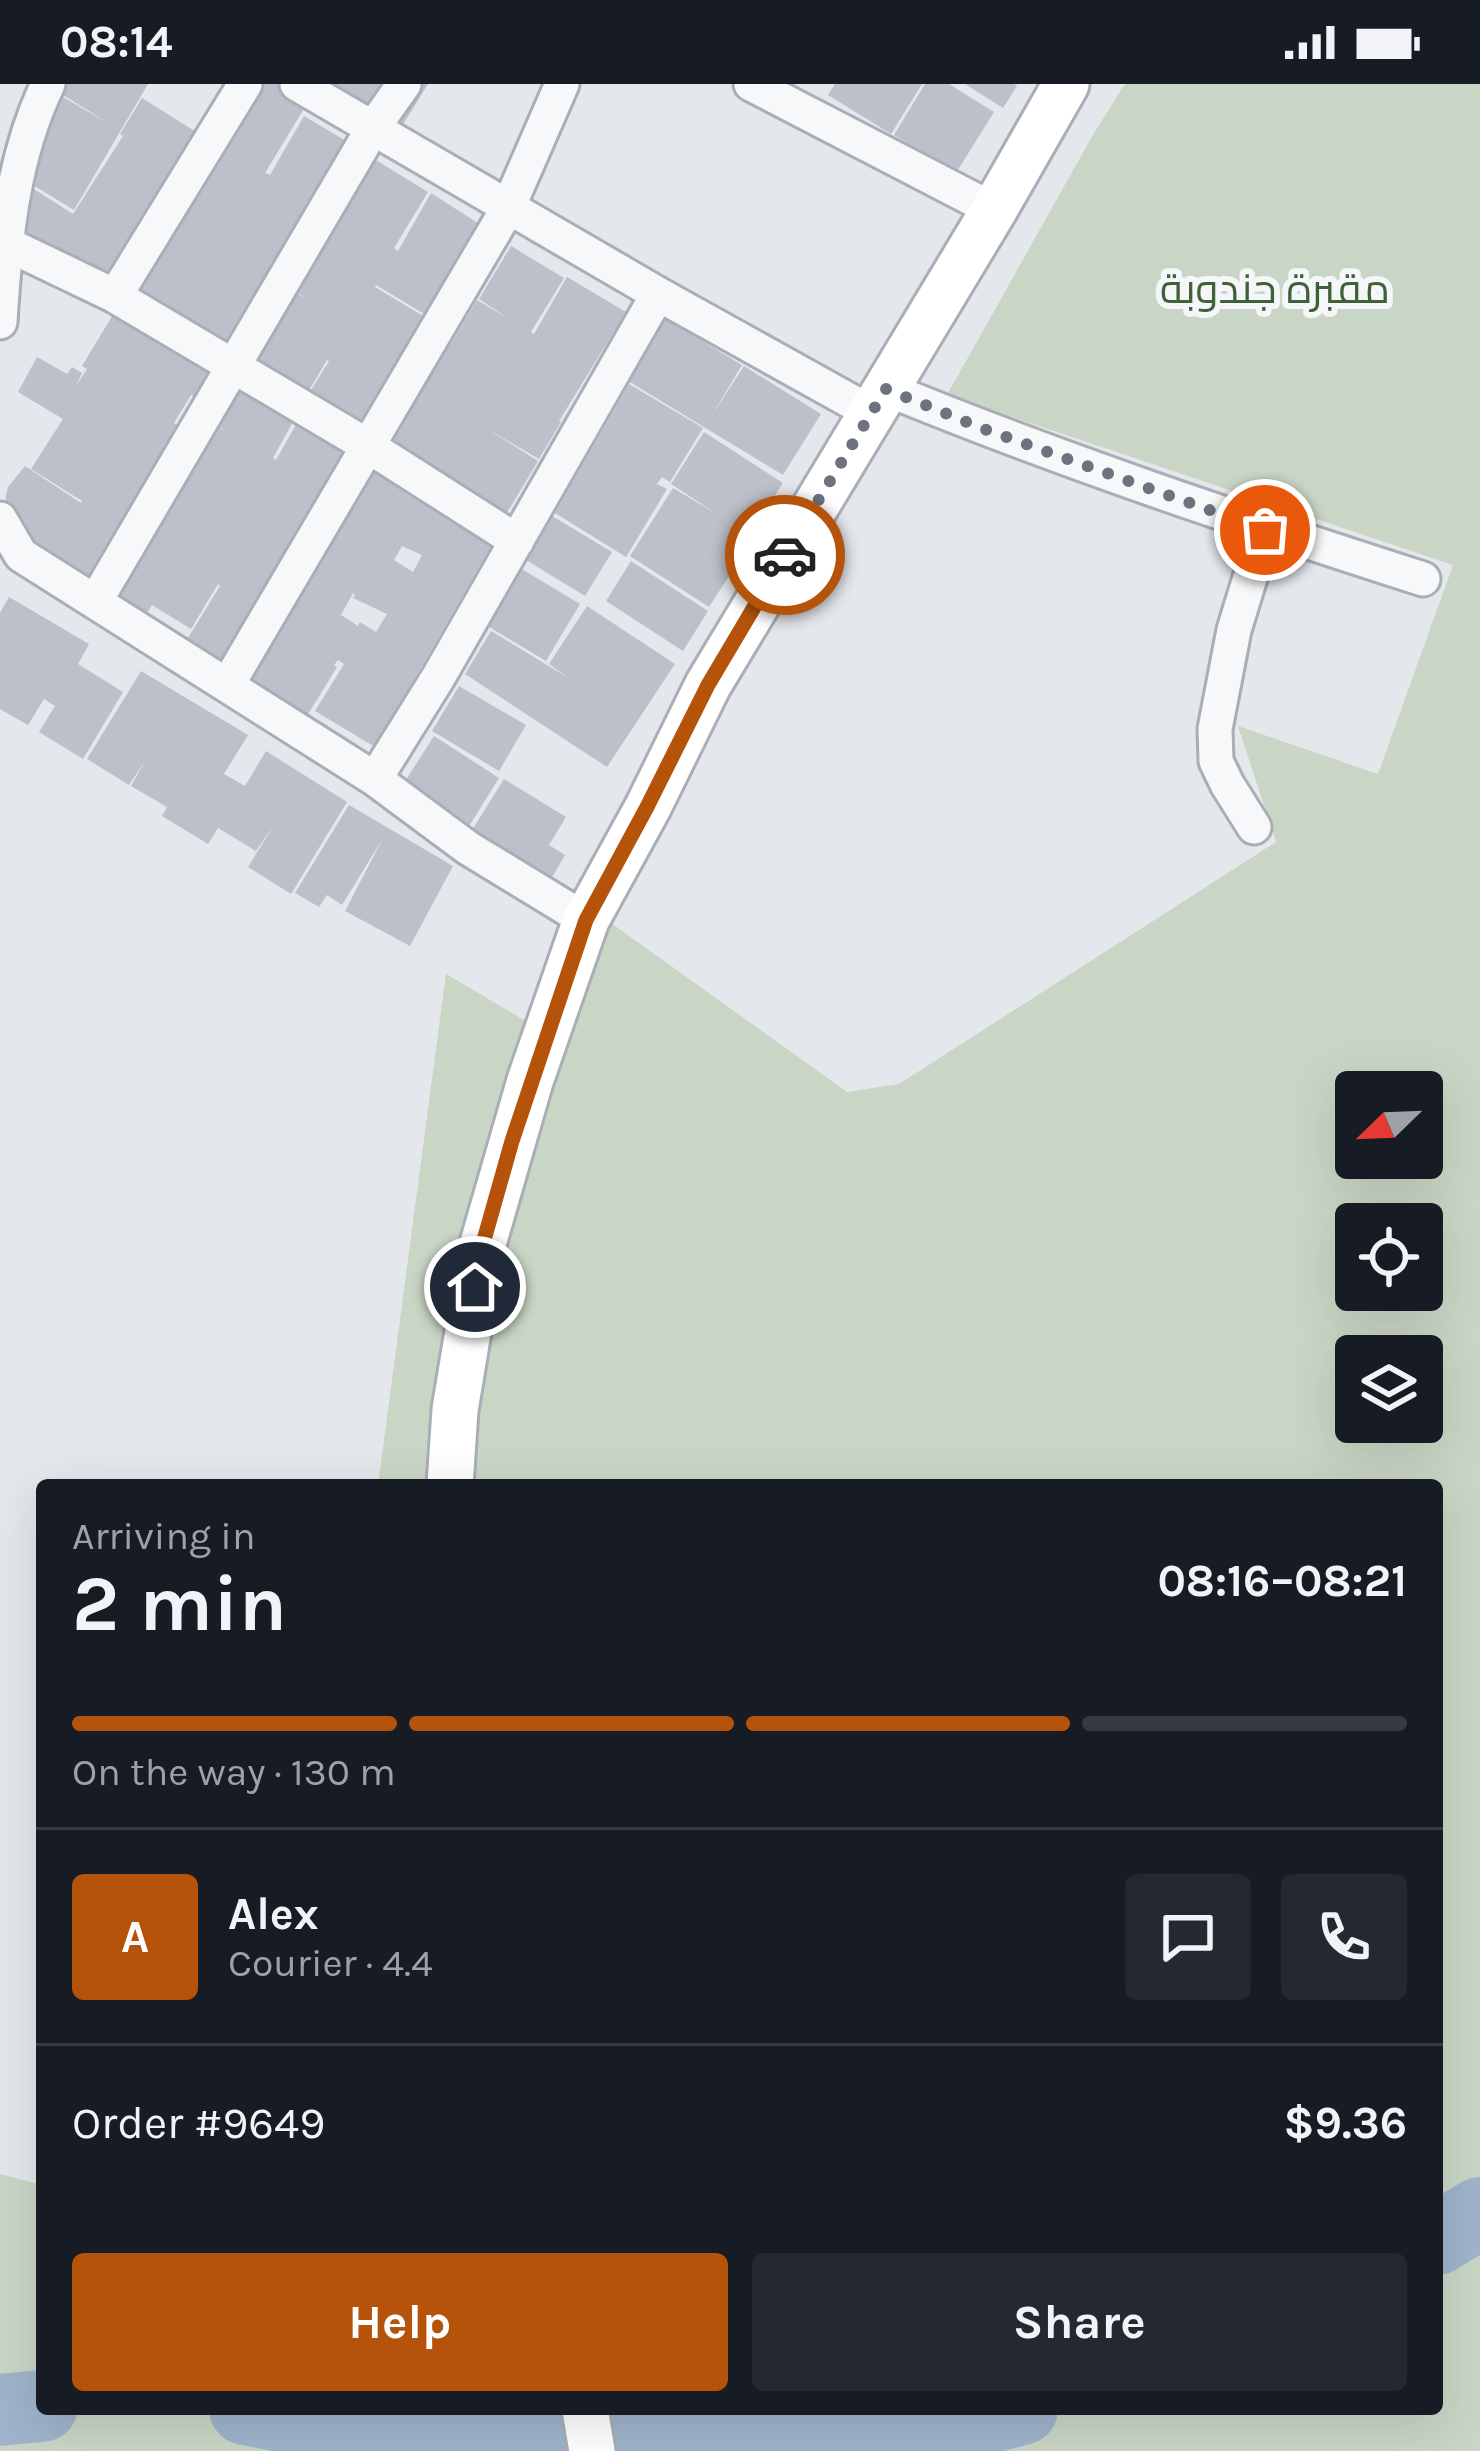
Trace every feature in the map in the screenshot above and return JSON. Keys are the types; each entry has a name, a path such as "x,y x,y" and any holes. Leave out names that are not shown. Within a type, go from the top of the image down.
{"street":[{"path":"0,322 5,243 22,154 48,84"},
{"path":"115,296 245,84"},
{"path":"297,84 658,294 879,401 984,429 1265,530 1423,579"},
{"path":"95,602 373,128 404,84"},
{"path":"228,685 508,208 562,84"},
{"path":"751,84 994,210"},
{"path":"450,1479 455,1410 482,1247 530,1081 586,920 708,685 1066,84"},
{"path":"5,243 115,296 517,541"},
{"path":"375,779 658,294"},
{"path":"0,519 10,557 95,602 228,685 375,779 468,848 586,920"},
{"path":"1254,827 1216,761 1215,729 1234,630 1265,530"},
{"path":"586,2415 592,2451"}],"green space":[{"name":"مقبرة جندوبة","path":"1125,84 1480,84 1480,2451 0,2451 0,2174 36,2183 36,2415 1443,2415 1443,1479 379,1479 446,974 551,1036 600,915 847,1092 899,1084 1276,842 1238,726 1378,774 1453,565 947,395"}],"building":[{"path":"58,84 148,84 74,210 28,182 54,92 113,126 55,90"},
{"path":"247,84 279,84 308,102 265,173 270,175 304,116 356,147 233,363 117,295"},
{"path":"323,84 428,84 399,131"},
{"path":"835,84 922,84 891,134 828,95"},
{"path":"925,84 949,84 994,112 956,173 894,135"},
{"path":"965,84 1014,84 1017,86 1003,108"},
{"path":"142,98 201,135 111,292 14,238 26,184 73,214"},
{"path":"366,154 428,192 394,248 398,251 431,193 487,229 434,320 376,285 435,323 362,442 302,405 329,361 301,404 240,368 285,287 309,300 285,285"},
{"path":"511,246 564,278 534,334 567,277 626,312 539,459 484,427 538,461 499,526 372,449 445,340 451,344 477,300 512,321 479,299"},
{"path":"120,303 227,368 205,403 191,395 174,423 192,434 93,595 16,538 5,507 6,495 25,466 81,503 31,469 63,419 18,392 37,357 67,374 72,367 82,373 76,386 87,369 82,366"},
{"path":"666,319 742,365 711,417 744,366 821,414 783,475 628,381"},
{"path":"243,376 300,409 276,460 302,414 360,447 228,673 183,646 218,584 191,629 152,605 143,620 113,601 167,513 213,424 227,432 216,424"},
{"path":"629,384 703,428 670,482 662,477 657,484 667,489 626,557 555,513"},
{"path":"704,432 783,483 709,607 630,556 673,488 720,516 671,484"},
{"path":"369,455 500,531 375,747 315,711 344,664 338,660 307,716 246,678","holes":["402,546 422,555 413,572 394,560","353,593 353,598 387,614 376,632 341,615"]},
{"path":"552,516 612,552 585,596 526,560"},
{"path":"631,561 708,611 683,651 606,601"},
{"path":"520,568 580,604 546,661 486,625"},
{"path":"9,597 89,644 78,664 123,692 83,759 39,732 55,706 44,699 28,725 0,709 0,613"},
{"path":"587,606 675,664 607,767 465,674 491,631 570,679 549,664"},
{"path":"141,671 248,735 224,774 245,786 266,751 347,802 291,894 248,867 274,825 256,851 218,828 208,844 162,816 167,807 131,786 145,761 129,785 87,759"},
{"path":"459,686 526,725 499,771 432,731"},
{"path":"434,736 499,778 466,831 400,789"},
{"path":"504,779 566,817 549,845 565,855 548,884 469,835"},
{"path":"349,805 453,866 410,946 345,911 383,838 342,905 327,895 319,907 295,893"}],"waterway":[{"path":"1443,2235 1480,2213"},
{"path":"0,2410 36,2407"},
{"path":"275,2415 382,2436 530,2443 949,2428 999,2415"}],"way so far":[{"path":"785,555 886,389 1265,530"}],"route":[{"path":"475,1287 530,1081 586,920 708,685 785,555"}]}
